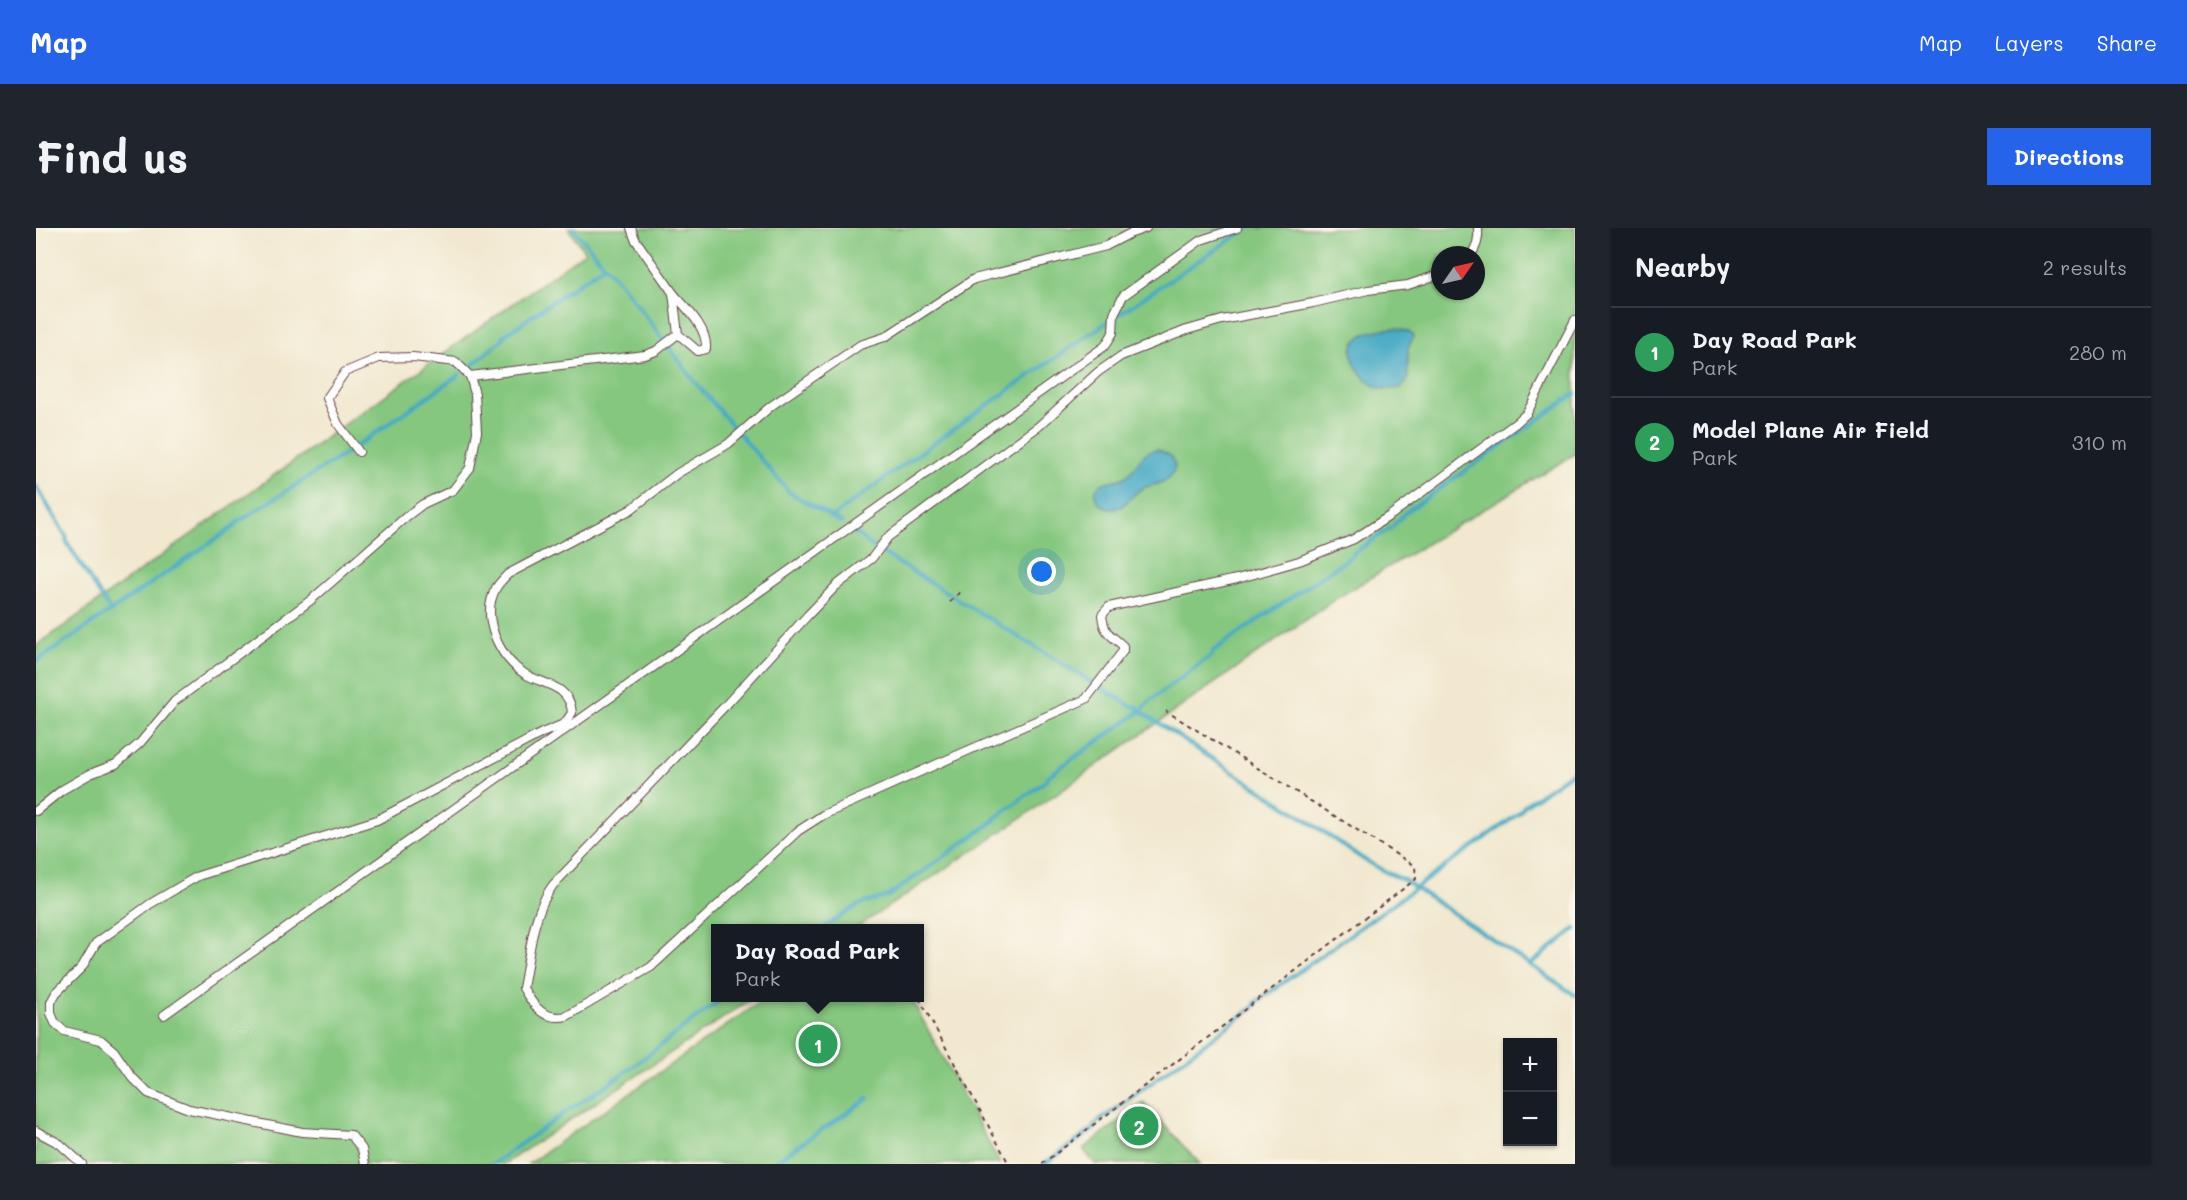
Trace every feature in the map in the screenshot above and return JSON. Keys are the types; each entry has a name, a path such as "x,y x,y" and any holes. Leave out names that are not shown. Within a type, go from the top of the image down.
{"lane":[{"path":"631,228 635,239 673,293 695,319 707,340 706,349 698,351 675,336"},
{"path":"365,1164 362,1149 351,1135 302,1131 189,1109 148,1093 132,1077 114,1051 101,1040 64,1031 55,1023 51,1013 51,1002 56,993 82,967 96,943 150,904 198,876 377,819 542,733 564,724 572,713 572,704 559,688 525,674 510,661 498,645 490,605 496,587 508,574 630,510 678,473 730,442 771,406 860,345 885,337 974,279 1106,246 1146,228"},
{"path":"164,1015 1105,346 1113,333 1114,314 1123,296 1201,240 1237,228"},
{"path":"1474,246 1479,235 1478,228"},
{"path":"1431,277 1408,285 1368,290 1222,320 1187,330 1121,356 1098,372 1039,426 888,537 873,556 836,586 544,897 523,988 537,1009 556,1019 567,1016 651,967 776,850 798,831 823,815 1086,699 1123,651 1123,646 1103,627 1102,615 1109,607 1237,579 1299,561 1354,538 1391,515 1516,423 1527,412 1575,320"},
{"path":"673,293 675,336"},
{"path":"470,376 645,355 660,349 675,336"},
{"path":"36,811 62,790 90,774 116,764 140,743 175,701 311,600 406,516 423,504 453,490 470,468 477,432 475,394 470,376 456,362 413,357 379,358 345,372 327,398 338,424 359,453"},
{"path":"36,1131 60,1144 82,1164"}],"path":[{"path":"950,602 962,590"},
{"path":"1042,1164 1416,879 1415,866 1166,711"},
{"path":"921,1002 1009,1164"}],"green space":[{"path":"568,228 1575,228 1575,454 1337,598 1014,823 862,924 711,924 711,1002 747,1002 504,1164 36,1164 36,646 585,252"},
{"path":"760,1002 913,1002 1000,1164 528,1164"},
{"path":"1144,1103 1200,1164 1095,1164 1083,1149"}],"water":[{"path":"1397,328 1413,336 1408,350 1408,380 1401,388 1380,388 1371,384 1360,373 1353,359 1353,346 1365,334"},
{"path":"1157,449 1171,456 1175,466 1170,477 1163,482 1140,490 1118,508 1109,509 1097,501 1095,493 1099,485 1128,475 1145,454"}],"waterway":[{"path":"573,228 626,290 695,382 789,492 842,523"},
{"path":"831,518 1038,370 1248,228"},
{"path":"470,367 504,338 503,336 605,265"},
{"path":"36,662 235,524 351,450 460,374"},
{"path":"829,924 859,905 888,896 994,821 1047,780 1048,776 1141,711 1151,700 1212,655 1213,651 1353,555 1391,528 1406,512 1575,394"},
{"path":"36,486 67,538 66,541 111,612"},
{"path":"854,532 873,547 1129,705 1138,707 1160,724 1377,868 1404,880 1575,995"},
{"path":"1044,1164 1255,1006 1255,1003 1518,814 1525,805 1575,770"},
{"path":"1531,964 1575,929"},
{"path":"493,1164 613,1081 614,1078 616,1079 718,1002"},
{"path":"771,1164 869,1098"}],"place":[{"name":"Day Road Park","path":"818,1044"},
{"name":"Model Plane Air Field","path":"1139,1126"}]}
